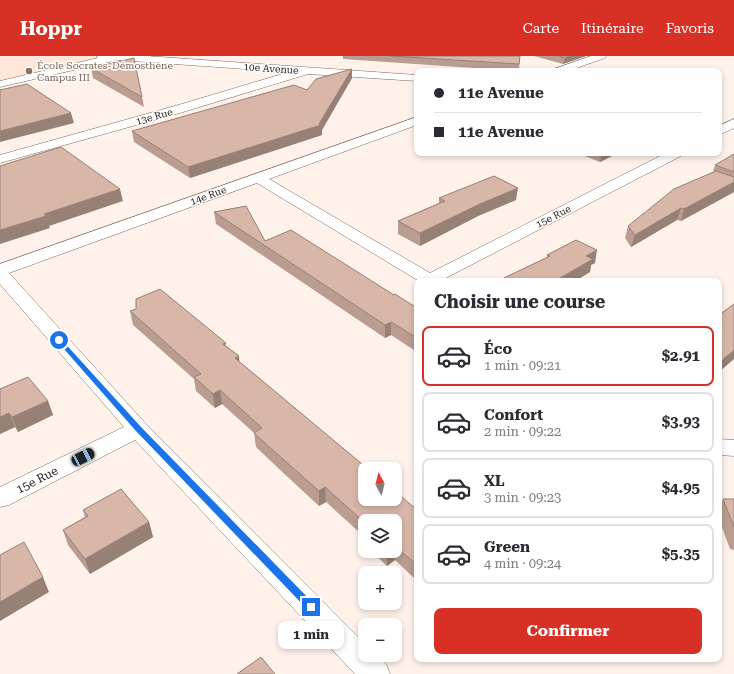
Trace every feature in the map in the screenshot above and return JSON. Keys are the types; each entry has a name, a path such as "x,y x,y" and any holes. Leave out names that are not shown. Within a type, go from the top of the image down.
{"street":[{"name":"10e Avenue","path":"102,56 414,78"},
{"path":"567,68 601,56"},
{"path":"0,84 117,57"},
{"name":"13e Rue","path":"0,159 179,109 308,70"},
{"name":"14e Rue","path":"0,270 414,122"},
{"path":"722,129 734,123"},
{"name":"15e Rue","path":"434,278 670,156"},
{"path":"258,178 427,278"},
{"path":"0,273 138,429 375,674"},
{"name":"15e Rue","path":"0,498 138,429"},
{"path":"722,447 734,448"}],"shaded area":[{"name":"École Socrates-Démosthène Campus III","path":"0,56 102,56 117,57 0,84"}],"building":[{"path":"391,56 520,56 519,64"},
{"path":"134,58 142,97 91,68"},
{"path":"352,69 319,124 321,125 188,167 132,131 294,85 307,90 316,79"},
{"path":"27,84 71,113 0,131 0,90"},
{"path":"61,147 120,189 44,214 46,216 0,230 0,166"},
{"path":"734,154 734,172 715,165"},
{"path":"716,171 734,177 734,182 684,209 681,208 635,235 628,226 674,189"},
{"path":"494,176 518,188 480,204 420,233 398,221 445,201 439,198"},
{"path":"246,206 265,241 291,230 394,295 395,294 414,306 414,336 391,322 385,325 214,212"},
{"path":"576,240 597,250 586,256 593,259 560,278 504,278 550,256 547,255"},
{"path":"160,289 226,343 223,344 239,356 235,358 360,462 358,462 358,506 402,506 402,497 414,507 414,562 402,552 402,514 358,514 358,517 325,487 319,491 254,433 262,428 220,390 213,394 194,377 201,374 130,311 136,309 136,299"},
{"path":"734,304 734,350 722,360 722,313"},
{"path":"28,377 48,401 12,417 9,413 0,417 0,389"},
{"path":"121,489 149,522 85,559 63,530 88,516 83,510"},
{"path":"723,499 734,499 734,527"},
{"path":"24,542 43,577 0,602 0,555"},
{"path":"261,657 275,674 237,674"}],"place":[{"name":"École Socrates-Démosthène Campus III","path":"29,71"}],"route":[{"path":"59,340 138,429 311,607"}]}
